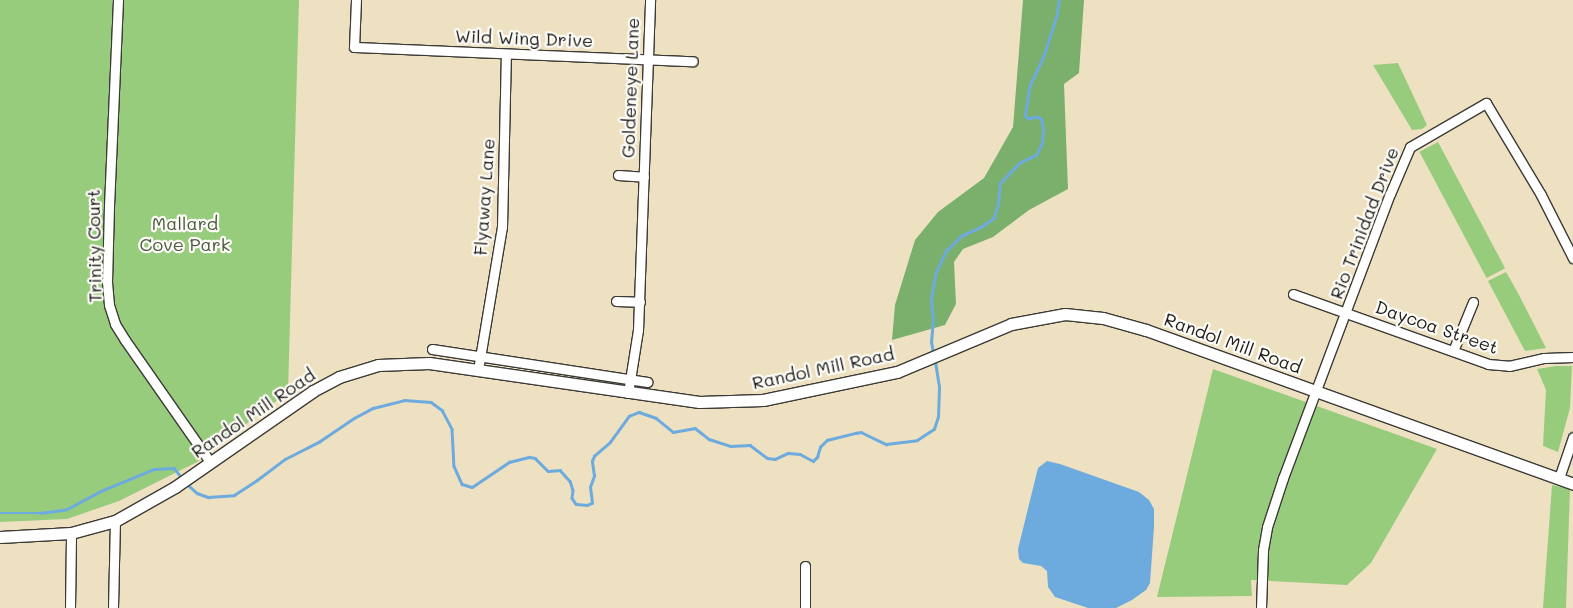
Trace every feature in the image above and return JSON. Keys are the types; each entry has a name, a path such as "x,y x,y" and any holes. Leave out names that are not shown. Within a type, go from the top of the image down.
{"main road":[{"name":"Randol Mill Road","path":"0,537 71,533 115,521 175,487 313,391 361,370 398,362 429,363 699,402 763,400 871,379 906,368 1011,324 1050,315 1080,314 1103,318 1146,330 1573,484"}],"street":[{"name":"Trinity Court","path":"118,0 109,206 107,282 109,305 115,324 125,340 210,462"},
{"name":"Wild Wing Drive","path":"356,0 354,47 693,61"},
{"name":"Goldeneye Lane","path":"628,393 638,330 640,302 650,0"},
{"name":"Flyaway Lane","path":"478,370 502,227 506,54"},
{"name":"Rio Trinidad Drive","path":"1261,608 1263,550 1267,528 1390,194 1410,147 1486,104 1538,190 1573,258"},
{"name":"Goldeneye Lane","path":"618,175 644,177"},
{"name":"Daycoa Street","path":"1293,294 1498,366 1544,358 1573,357"},
{"path":"616,301 640,302"},
{"path":"1453,351 1473,302"},
{"path":"432,349 647,382"},
{"path":"1559,478 1573,437"},
{"path":"113,608 115,521"},
{"path":"70,608 71,533"},
{"path":"805,566 805,608"}],"green space":[{"name":"Mallard Cove Park","path":"0,0 299,0 288,392 197,462 119,501 67,519 0,522"},
{"path":"1023,0 1084,0 1079,73 1064,84 1068,189 1029,210 993,237 963,249 954,262 956,304 945,325 892,340 895,305 915,240 938,212 984,178 1013,127"},
{"path":"1398,63 1427,125 1422,129 1412,130 1373,65"},
{"path":"1438,142 1505,268 1487,278 1419,152"},
{"path":"1506,272 1546,348 1525,351 1488,281"},
{"path":"1572,366 1570,408 1558,452 1543,446 1546,390 1537,369"},
{"path":"1213,369 1437,449 1371,563 1347,585 1251,580 1252,596 1157,597"},
{"path":"1552,485 1570,489 1566,608 1543,608"}],"water":[{"path":"1047,461 1139,492 1149,500 1154,509 1150,583 1146,590 1132,600 1116,608 1088,608 1055,597 1048,587 1047,571 1041,566 1023,563 1019,559 1018,549 1038,468"}],"waterway":[{"path":"933,353 931,342 933,319 931,299 936,272 946,251 961,236 994,218 998,204 1000,183 1019,163 1036,155 1042,143 1043,129 1041,119 1037,117 1028,119 1025,115 1030,85 1044,55 1057,14 1059,0"},
{"path":"187,484 197,493 208,497 234,495 285,459 320,441 354,418 373,408 404,400 431,402 442,410 452,429 454,466 462,484 472,487 509,462 529,457 535,458 548,471 560,470 570,481 573,490 572,498 576,504 587,505 592,503 590,487 594,476 592,461 594,456 610,442 629,416 639,412 656,418 673,432 695,428 709,439 730,446 750,445 767,458 775,459 788,453 800,454 813,461 817,457 820,447 827,440 861,432 886,444 917,440 934,429 938,417 939,387 935,361"},
{"path":"0,513 40,513 67,509 101,491 154,469 174,468 182,478"}]}
